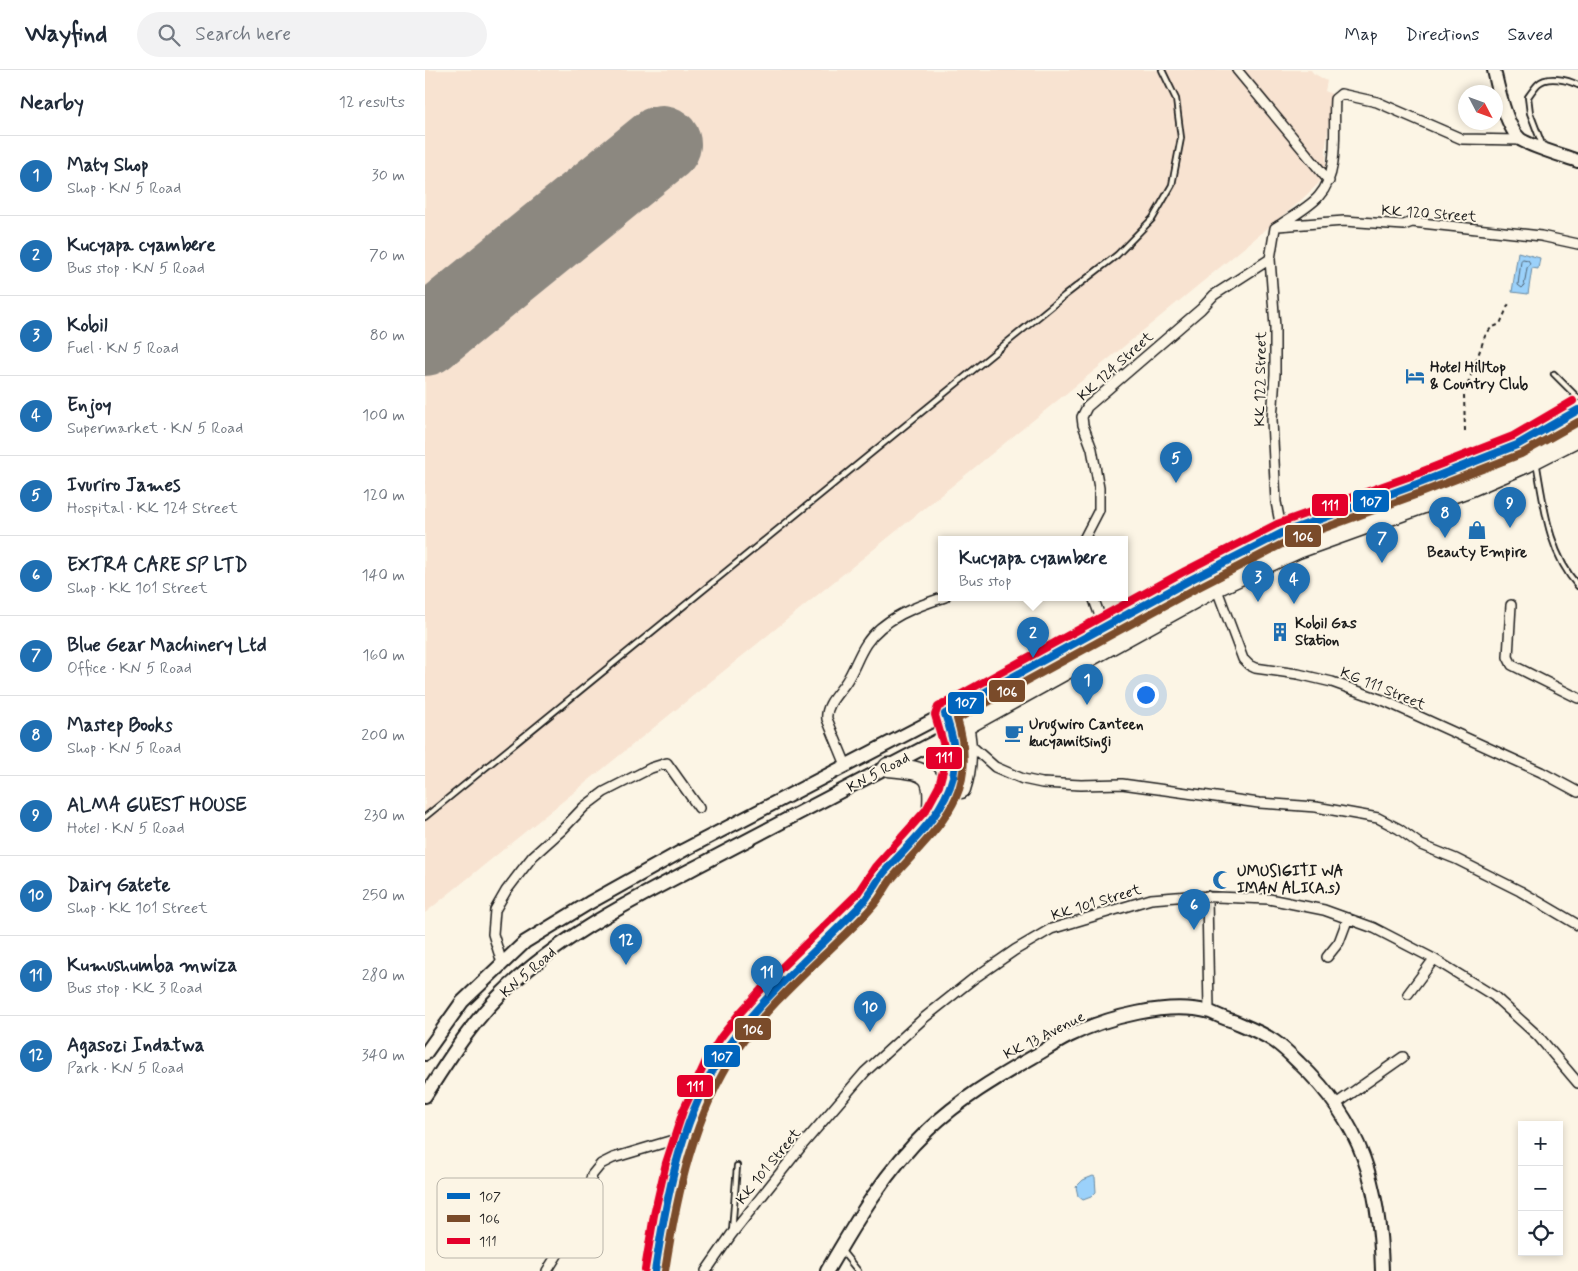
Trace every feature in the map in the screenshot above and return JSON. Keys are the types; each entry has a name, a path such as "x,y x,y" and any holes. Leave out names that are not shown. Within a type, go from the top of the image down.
{"highway":[{"name":"KN 5 Road","path":"952,710 1190,580 1282,533 1412,486 1517,445 1578,410"},
{"name":"KN 5 Road","path":"961,734 1216,587 1298,549 1471,487 1536,459 1578,437"},
{"path":"655,1271 665,1205 683,1137 715,1066 752,1015 866,900 891,880 911,860 951,810 964,782 967,762 961,734 952,710"},
{"path":"866,900 884,872 931,820 942,803 953,775 961,734"},
{"path":"888,767 919,771 930,780 933,786 934,797 931,820"}],"main road":[{"path":"1493,70 1502,104 1511,126 1521,140 1578,161"},
{"name":"KN 5 Road","path":"425,1054 462,1002 525,942 589,903 684,850 952,710"},
{"name":"KN 5 Road","path":"425,1096 475,1022 499,996 545,955 573,935 888,767 961,734"},
{"name":"KK 13 Avenue","path":"827,1271 875,1192 928,1130 963,1101 1001,1075 1070,1036 1120,1016 1173,1009 1209,1012 1249,1027 1274,1041 1314,1078 1336,1104 1355,1136 1367,1167 1377,1207 1382,1271"}],"street":[{"path":"1237,70 1329,181"},
{"path":"1278,226 1319,197 1329,181 1333,164 1335,99 1341,94 1377,102 1462,140 1521,140"},
{"name":"KK 120 Street","path":"1278,226 1344,221 1404,225 1412,222 1541,236 1578,244"},
{"name":"KK 122 Street","path":"1278,226 1275,228 1270,259 1275,336 1272,420 1276,502 1282,533"},
{"name":"KK 124 Street","path":"1086,536 1099,510 1099,488 1092,449 1082,417 1087,407 1201,309 1214,295 1270,259"},
{"name":"KG 111 Street","path":"1216,587 1243,659 1249,665 1255,668 1298,674 1332,682 1385,701 1541,772 1578,792"},
{"path":"846,766 827,719 826,713 829,707 847,681 866,644 879,629 913,608 938,599"},
{"path":"1094,601 1104,628"},
{"path":"1511,605 1508,658 1512,666 1578,698"},
{"path":"961,734 995,768 1023,779 1042,783 1081,785 1122,784 1259,803 1316,808 1378,818 1421,844 1456,859 1520,892 1578,925"},
{"path":"502,964 493,934 495,910 506,891 533,856 584,807 604,792 651,768 667,763 699,808"},
{"name":"KK 101 Street","path":"706,1271 731,1235 804,1143 865,1072 924,1018 973,979 1015,950 1051,929 1151,899 1189,896 1269,899 1324,910 1375,928 1434,959 1494,996 1538,1036 1578,1083"},
{"path":"1207,896 1209,1012"},
{"path":"1327,957 1339,942 1349,918"},
{"path":"1408,994 1434,959"},
{"path":"1336,1104 1403,1057"},
{"path":"591,1178 601,1164 613,1158 683,1137"},
{"path":"547,1271 555,1258"}],"lane":[{"path":"425,817 1048,308 1117,255 1153,218 1171,186 1181,138 1177,99 1162,70"},
{"path":"1543,148 1530,113 1528,97 1539,82 1551,79 1578,85"},
{"path":"1554,374 1578,398"},
{"path":"1536,459 1548,529 1561,562 1578,586"},
{"path":"731,1235 737,1166"},
{"path":"840,1250 858,1271"}],"path":[{"path":"1465,431 1464,396 1467,387 1485,336 1491,328 1500,324 1510,302"}],"shaded area":[{"path":"425,70 1311,70 1327,81 1325,91 1332,94 1326,146 1326,171 1318,184 1297,204 425,913"}],"water":[{"path":"1518,252 1540,258 1538,269 1532,268 1528,294 1512,292"},
{"path":"1095,1177 1096,1192 1091,1197 1083,1200 1078,1196 1076,1187 1083,1180"}],"runway":[{"path":"425,337 662,144"}],"transit line":[{"name":"111","path":"645,1269 654,1215 666,1163 683,1111 706,1061 721,1037 739,1014 777,972 857,894 875,867 926,810 939,786 944,767 944,746 935,715 938,707 1185,571 1277,524 1408,477 1513,436 1573,401"},
{"name":"107","path":"655,1271 669,1191 683,1139 703,1089 716,1065 744,1024 777,988 862,904 885,872 935,815 948,791 953,777 955,761 950,729 945,714 1190,580 1282,533 1412,486 1517,445 1578,410"},
{"name":"106","path":"665,1271 675,1213 689,1156 698,1129 722,1075 737,1050 763,1016 792,985 869,911 892,879 940,824 959,788 964,768 963,745 957,719 1195,589 1286,542 1521,454 1578,422"}],"place":[{"name":"Hotel Hilltop & Country Club","path":"1415,376"},
{"name":"Ivuriro James","path":"1176,483"},
{"name":"ALMA GUEST HOUSE","path":"1510,528"},
{"name":"Beauty Empire","path":"1477,530"},
{"name":"Mastep Books","path":"1445,538"},
{"name":"Blue Gear Machinery Ltd","path":"1382,563"},
{"name":"Kobil","path":"1258,602"},
{"name":"Enjoy","path":"1294,604"},
{"name":"Kobil Gas Station","path":"1280,632"},
{"name":"Kucyapa cyambere","path":"1033,658"},
{"name":"Maty Shop","path":"1087,705"},
{"name":"Urugwiro Canteen kucyamitsingi","path":"1014,733"},
{"name":"UMUSIGITI WA IMAN ALI(A.s)","path":"1222,880"},
{"name":"EXTRA CARE SP LTD","path":"1194,930"},
{"name":"Agasozi Indatwa","path":"626,965"},
{"name":"Kumushumba mwiza","path":"767,997"},
{"name":"Dairy Gatete","path":"870,1032"}]}
